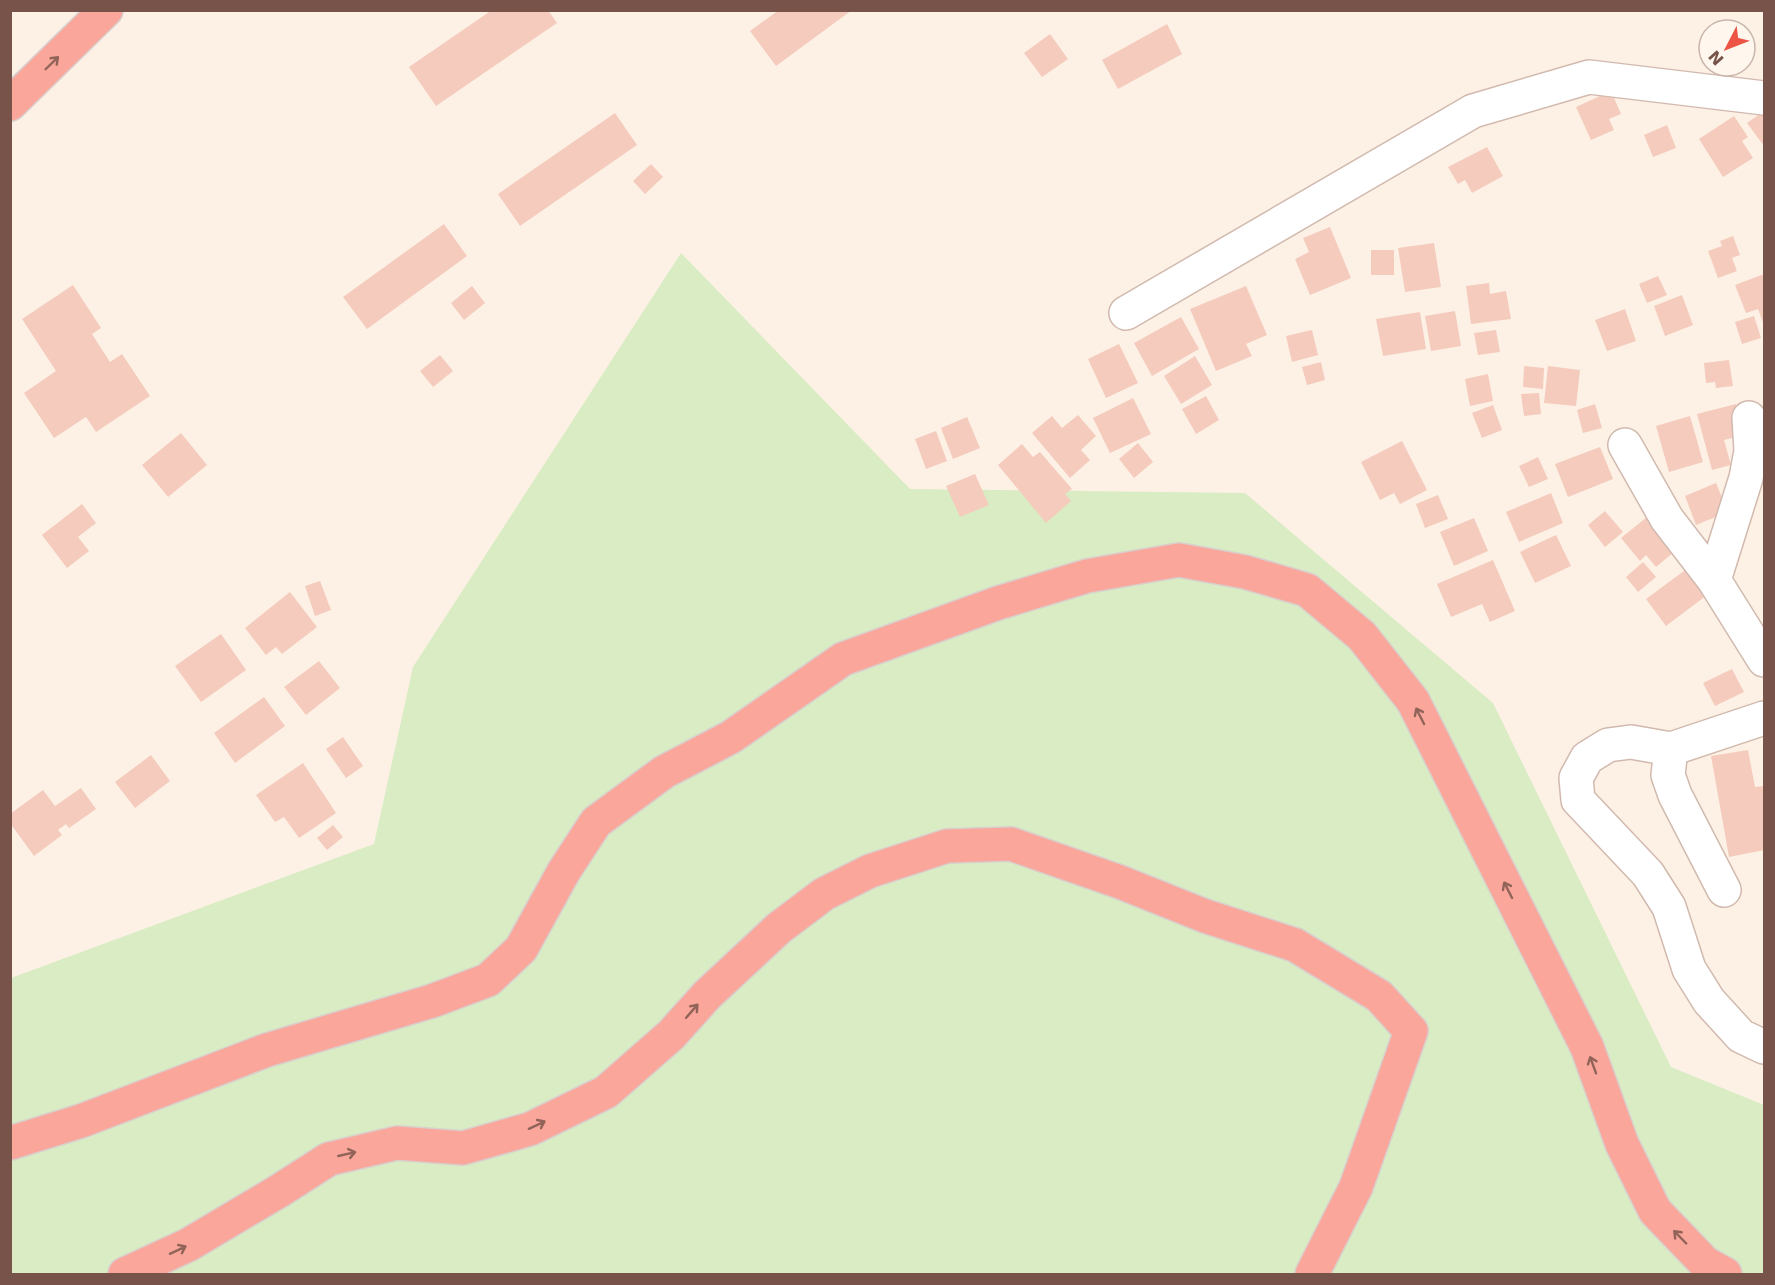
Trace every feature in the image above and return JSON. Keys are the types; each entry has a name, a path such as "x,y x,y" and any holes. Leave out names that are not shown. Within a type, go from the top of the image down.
{"highway":[{"path":"10,104 106,10"},
{"path":"10,1143 81,1121 267,1050 432,1001 488,980 522,949 564,871 596,822 664,772 731,737 843,659 998,603 1087,576 1179,560 1245,572 1307,590 1362,636 1413,701 1587,1047 1622,1144 1655,1211 1705,1263 1725,1275"},
{"path":"125,1275 188,1245 329,1159 397,1143 463,1148 530,1129 596,1097 606,1092 671,1035 706,995 779,928 824,894 870,871 947,846 1011,844 1120,882 1205,916 1295,945 1379,996 1411,1032 1356,1187 1312,1275"}],"street":[{"path":"1126,313 1473,111 1589,77 1764,98"},
{"path":"1714,580 1746,478 1752,451 1749,418"},
{"path":"1625,445 1667,519 1714,580 1764,660"},
{"path":"1764,718 1671,749 1630,742 1608,745 1587,758 1576,778 1578,800 1648,874 1668,908 1689,969 1709,1001 1741,1036 1764,1047"},
{"path":"1671,749 1668,775 1675,795 1724,890"}],"green space":[{"path":"681,253 910,489 1245,493 1493,703 1671,1067 1764,1105 1764,1274 11,1274 11,978 374,844 413,667"}],"building":[{"path":"492,10 548,10 557,23 436,106 409,67"},
{"path":"779,10 852,10 776,66 750,31"},
{"path":"1167,24 1182,54 1118,89 1102,60"},
{"path":"1050,34 1068,59 1042,77 1024,53"},
{"path":"1611,91 1621,114 1609,119 1614,130 1591,140 1576,107"},
{"path":"1764,111 1764,146 1747,123"},
{"path":"615,113 637,145 520,226 498,194"},
{"path":"1734,116 1748,137 1742,141 1753,158 1723,177 1699,139"},
{"path":"1667,125 1676,148 1653,157 1644,135"},
{"path":"1487,147 1503,176 1472,193 1465,180 1458,184 1448,167"},
{"path":"651,164 663,177 645,194 633,181"},
{"path":"444,224 467,256 367,329 343,297"},
{"path":"1330,227 1351,278 1310,295 1295,259 1309,252 1303,238"},
{"path":"1733,236 1740,255 1732,258 1737,271 1718,278 1708,251 1722,246 1720,241"},
{"path":"1434,243 1441,287 1405,292 1398,248"},
{"path":"1371,250 1394,250 1394,275 1371,275"},
{"path":"1764,274 1764,325 1758,309 1746,313 1735,285"},
{"path":"1658,276 1667,295 1647,303 1639,284"},
{"path":"1489,283 1490,294 1506,291 1511,319 1471,324 1466,286"},
{"path":"73,285 101,328 92,334 110,362 122,354 150,396 96,432 86,417 54,438 24,393 56,371 22,319"},
{"path":"472,286 485,303 464,320 451,303"},
{"path":"1246,286 1267,335 1246,344 1252,356 1216,371 1190,309"},
{"path":"1682,295 1693,325 1665,336 1654,306"},
{"path":"1625,309 1636,341 1607,351 1595,320"},
{"path":"1455,311 1461,346 1431,351 1425,316"},
{"path":"1420,312 1426,349 1383,356 1376,319"},
{"path":"1754,316 1761,338 1742,344 1735,322"},
{"path":"1181,317 1199,349 1152,376 1134,343"},
{"path":"1312,330 1318,355 1292,362 1286,336"},
{"path":"1496,330 1500,352 1478,355 1474,333"},
{"path":"1119,344 1138,383 1106,398 1088,359"},
{"path":"440,355 453,371 433,387 420,371"},
{"path":"1195,356 1212,385 1181,404 1164,376"},
{"path":"1729,360 1733,386 1716,388 1715,382 1706,383 1704,363"},
{"path":"1321,362 1325,380 1307,385 1302,367"},
{"path":"1524,366 1544,368 1543,389 1523,387"},
{"path":"1548,366 1580,370 1576,406 1544,403"},
{"path":"1488,374 1493,401 1470,406 1465,379"},
{"path":"1539,393 1541,414 1524,416 1521,394"},
{"path":"1206,396 1219,420 1196,434 1182,409"},
{"path":"1133,398 1151,434 1110,453 1093,418"},
{"path":"1595,404 1602,428 1583,433 1577,410"},
{"path":"1736,404 1744,435 1724,440 1731,465 1712,470 1697,414"},
{"path":"1493,405 1502,430 1482,438 1472,413"},
{"path":"1078,415 1096,436 1081,450 1090,460 1070,478 1032,433 1052,416 1062,428"},
{"path":"1690,416 1703,462 1669,472 1656,426"},
{"path":"967,417 980,448 953,459 941,428"},
{"path":"936,431 947,461 926,469 915,439"},
{"path":"181,433 207,465 168,497 142,465"},
{"path":"1402,441 1427,490 1400,504 1394,493 1380,500 1361,462"},
{"path":"1138,443 1153,462 1134,478 1119,459"},
{"path":"1022,444 1033,457 1040,452 1072,489 1065,494 1071,501 1046,523 998,465"},
{"path":"1600,447 1613,479 1568,497 1555,464"},
{"path":"1538,457 1548,479 1529,487 1519,466"},
{"path":"975,474 989,505 960,517 946,486"},
{"path":"1716,483 1728,512 1696,525 1685,496"},
{"path":"1551,493 1563,523 1519,542 1506,512"},
{"path":"1438,495 1448,519 1425,528 1416,504"},
{"path":"82,504 96,523 78,537 89,551 67,568 42,535"},
{"path":"1605,511 1623,532 1605,547 1588,525"},
{"path":"1647,517 1675,551 1656,567 1646,555 1640,561 1621,538"},
{"path":"1474,518 1488,551 1454,566 1440,532"},
{"path":"1556,535 1571,566 1535,583 1520,552"},
{"path":"1493,560 1515,611 1490,622 1482,604 1451,617 1437,584"},
{"path":"1643,562 1656,577 1638,592 1626,577"},
{"path":"1692,565 1711,592 1666,626 1646,599"},
{"path":"320,581 331,610 315,616 305,586"},
{"path":"290,592 317,627 282,654 276,647 266,655 245,628"},
{"path":"221,634 246,670 201,702 175,666"},
{"path":"319,661 340,688 306,715 284,687"},
{"path":"1732,669 1744,692 1715,706 1703,683"},
{"path":"264,697 285,726 235,763 214,733"},
{"path":"343,737 363,766 346,778 326,749"},
{"path":"1748,750 1755,787 1764,786 1764,850 1729,857 1711,756"},
{"path":"151,755 170,781 135,808 115,782"},
{"path":"303,763 336,813 299,838 284,817 275,822 256,795"},
{"path":"81,788 96,809 69,828 66,824 58,830 62,835 34,856 10,823 10,814 43,790 55,806"},
{"path":"333,825 343,837 327,850 317,838"}]}
